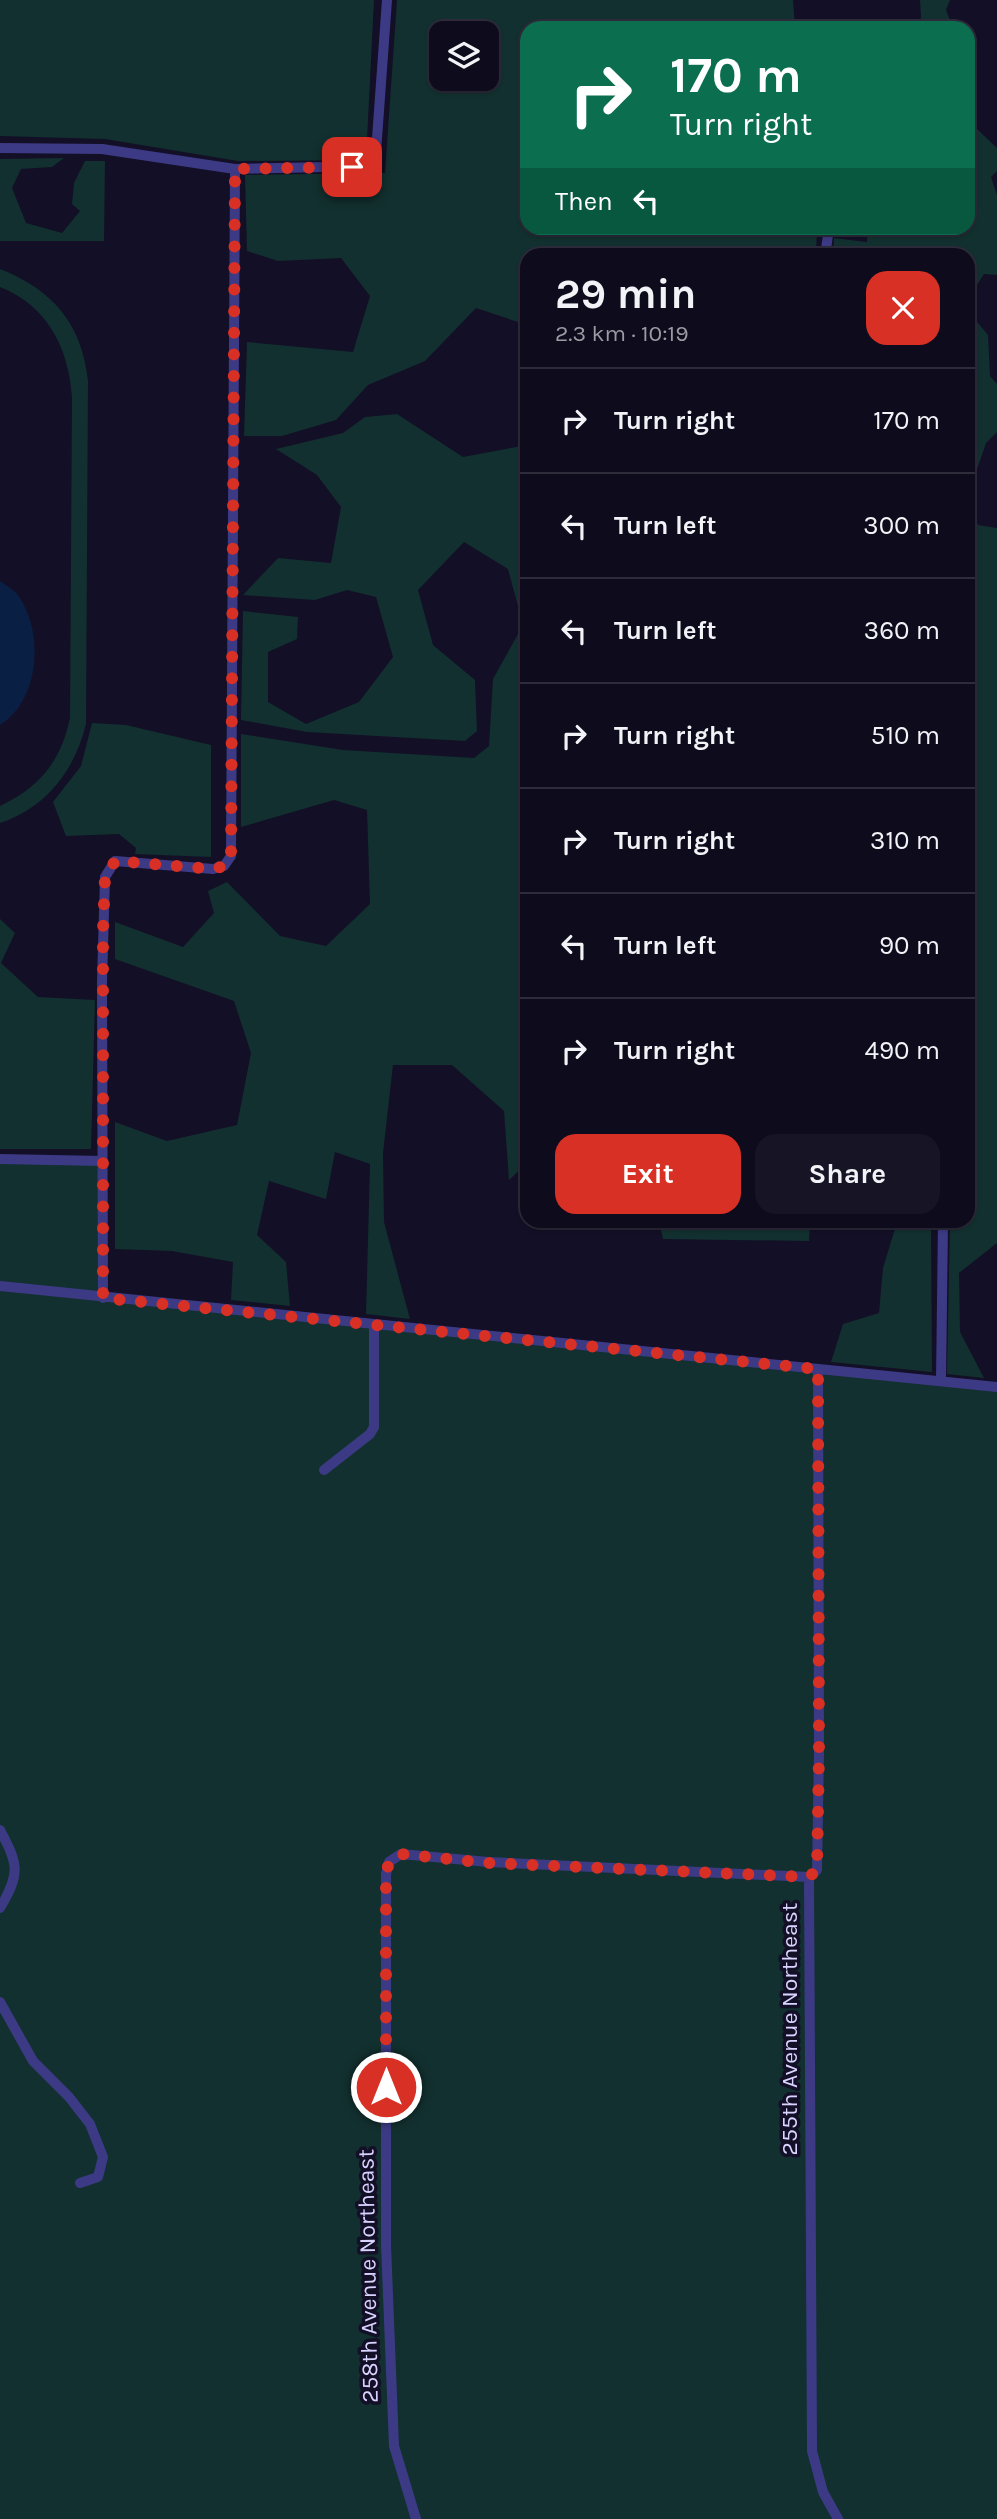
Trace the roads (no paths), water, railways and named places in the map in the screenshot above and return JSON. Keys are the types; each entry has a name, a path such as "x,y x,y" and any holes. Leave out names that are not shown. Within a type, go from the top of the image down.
{"street":[{"path":"0,148 102,149 235,169 375,166 387,0"},
{"path":"103,1298 102,982 105,877 115,861 213,869 224,866 231,856 235,169"},
{"path":"0,1159 103,1161"},
{"path":"941,1381 943,1228"},
{"path":"0,1286 997,1387"},
{"path":"324,1470 370,1434 374,1427 374,1325"},
{"name":"255th Avenue Northeast","path":"818,1369 817,1870 809,1877 812,2451 822,2492 838,2519"},
{"path":"0,1830 15,1859 12,1888 0,1908"},
{"name":"258th Avenue Northeast","path":"416,2519 394,2446 386,2245 385,1929 386,1874 389,1862 401,1854 488,1863 809,1877"},
{"path":"0,2002 33,2061 90,2124 103,2157 99,2177 80,2183"}],"water":[{"path":"0,581 15,592 26,609 32,627 34,664 23,700 13,714 0,725"}]}
